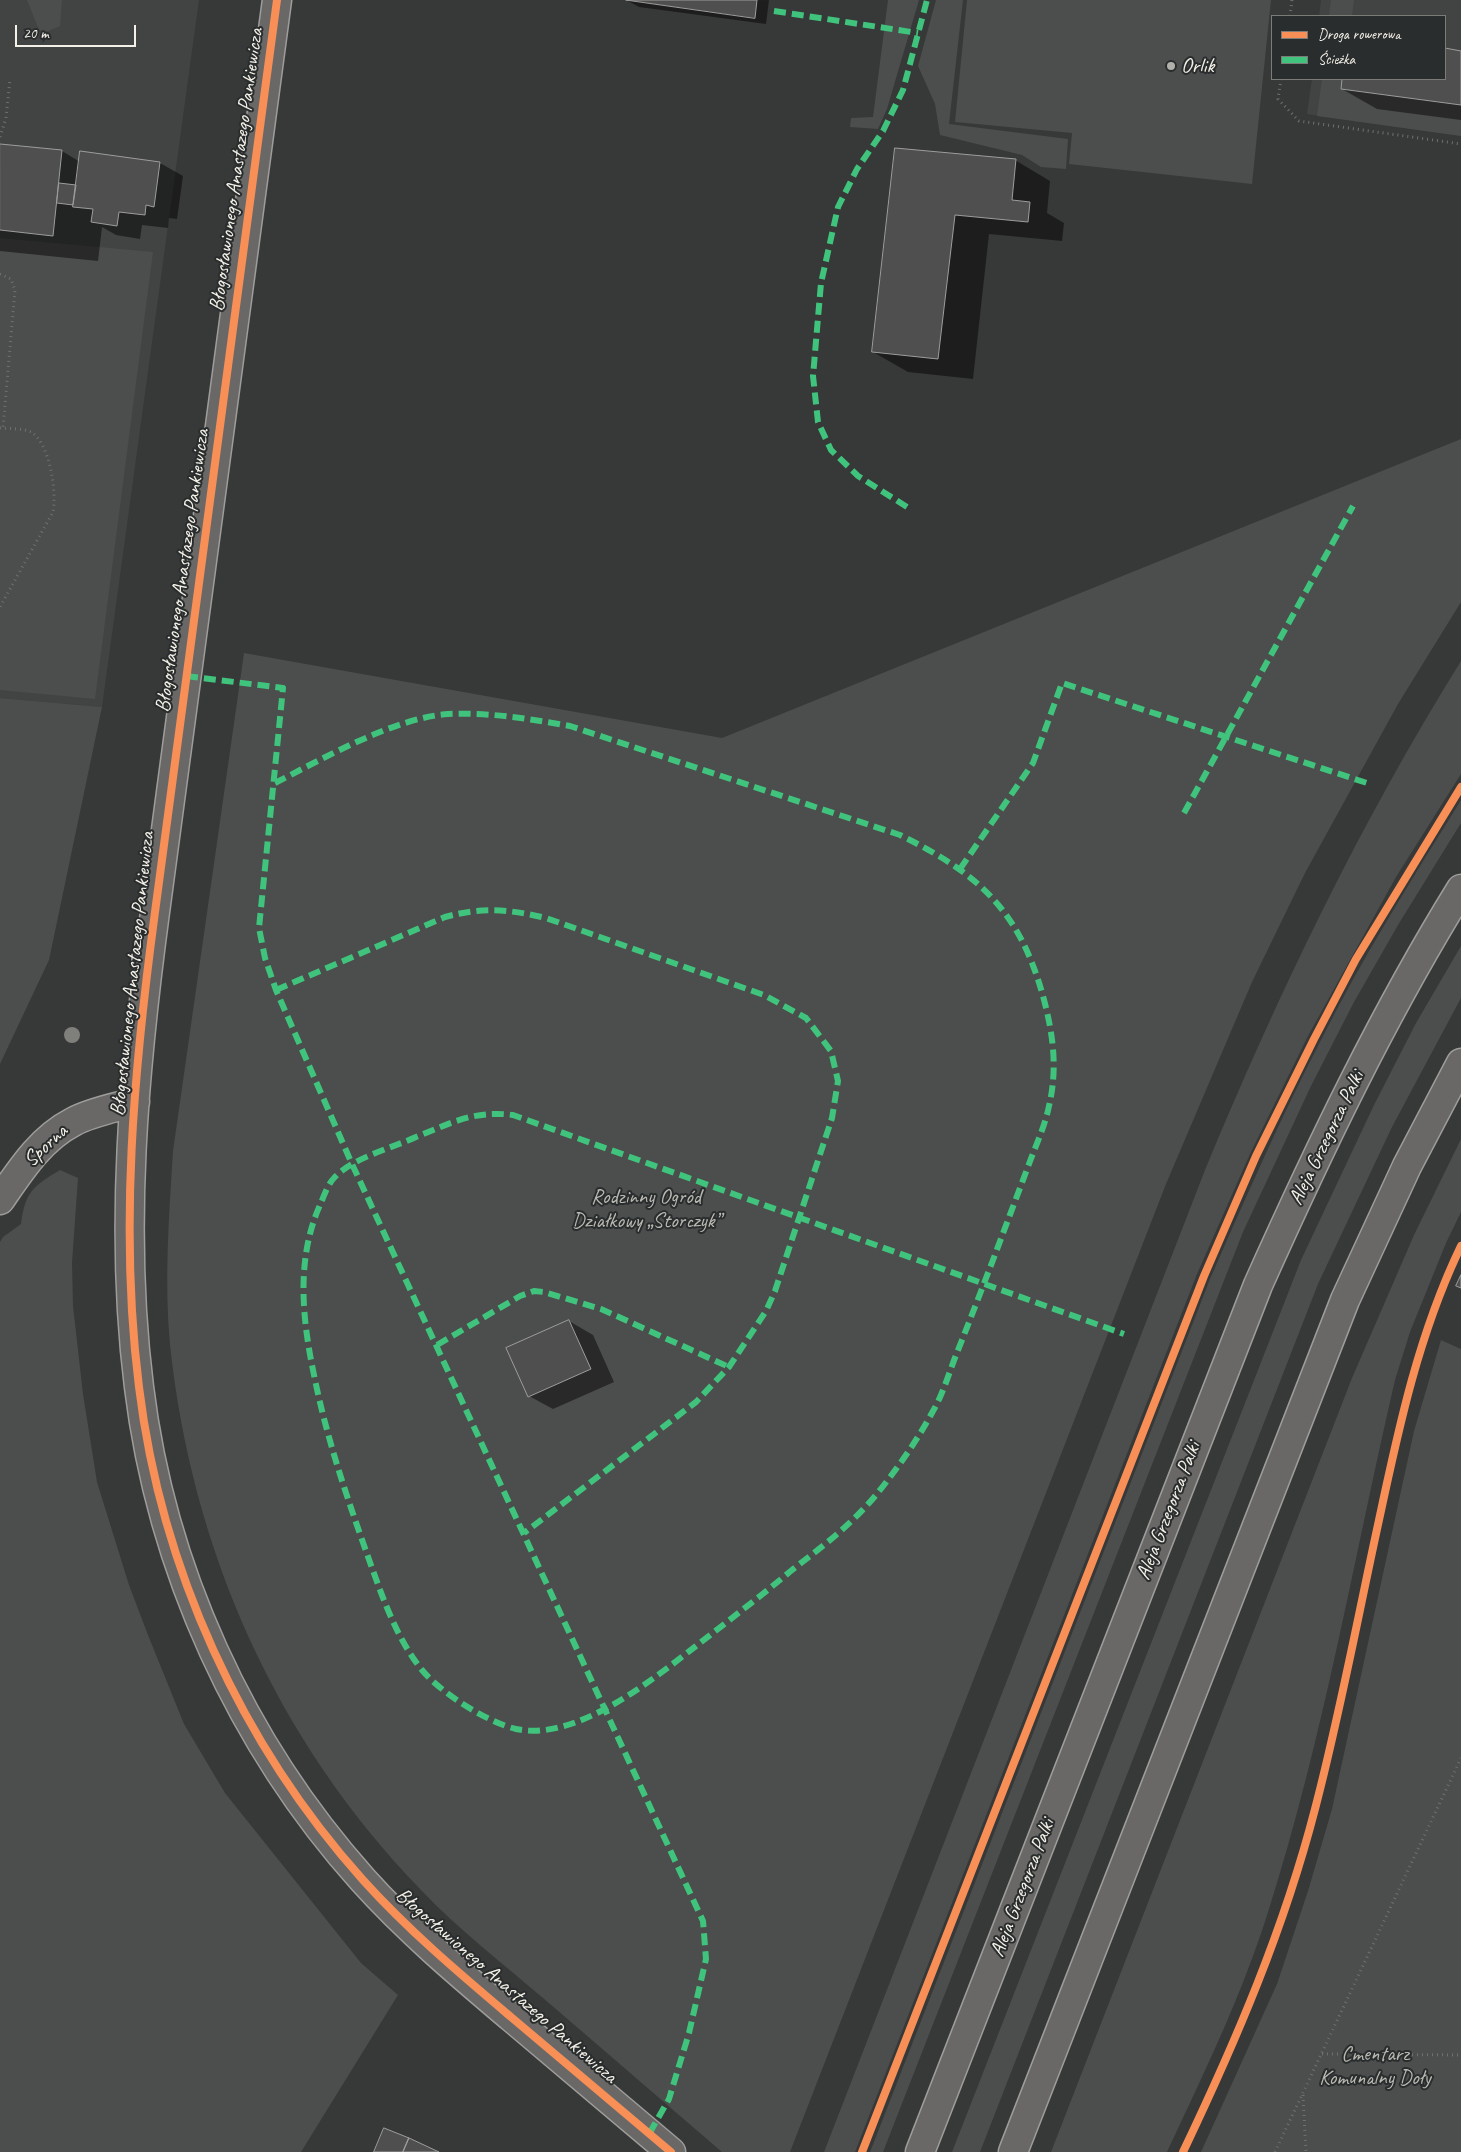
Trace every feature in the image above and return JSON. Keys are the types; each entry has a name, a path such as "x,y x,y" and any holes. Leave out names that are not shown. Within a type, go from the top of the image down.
{"main road":[{"name":"Błogosławionego Anastazego Pankiewicza","path":"277,0 148,960 135,1102 130,1183 131,1279 139,1388 151,1460 175,1554 196,1609 245,1713 280,1770 316,1822 361,1878 404,1923 448,1964 671,2152"},
{"name":"Aleja Grzegorza Palki","path":"920,2152 1258,1285 1318,1153 1373,1043 1461,889"},
{"path":"1013,2152 1346,1300 1407,1166 1461,1062"},
{"name":"Sporna","path":"0,1200 20,1171 51,1136 73,1121 135,1102"}],"path":[{"path":"1290,15 1292,0"},
{"path":"0,136 6,118 10,79"},
{"path":"1281,80 1278,99 1299,121 1461,144"},
{"path":"0,274 11,279 15,290 2,428 29,431 43,445 56,500 53,512 0,607"},
{"path":"1275,2152 1461,1758"},
{"path":"1322,2054 1461,2055"},
{"path":"1303,2094 1306,2152"}],"shaded area":[{"path":"0,0 199,0 102,707 0,698"},
{"path":"1321,0 1461,0 1461,136 1307,114 1312,80 1446,80 1446,15 1319,15"}],"green space":[{"path":"27,0 62,0 60,26 48,31 39,30"},
{"path":"888,0 919,0 887,109 878,129 850,127 851,118 873,117"},
{"path":"936,0 963,0 949,124 1068,139 1066,169 1041,167 1022,155 940,135 935,104 918,66"},
{"name":"Orlik","path":"967,0 1271,0 1252,184 1069,164 1072,133 955,122"},
{"path":"1331,0 1354,0 1352,15 1329,15"},
{"path":"1322,80 1342,80 1341,89 1461,105 1461,136 1317,116"},
{"path":"0,238 153,252 95,699 0,690"},
{"name":"Rodzinny Ogród Działkowy „Storczyk”","path":"1461,439 1461,602 1398,704 1305,873 1252,982 1166,1184 790,2152 722,2152 450,1918 421,1890 369,1832 324,1771 284,1706 249,1638 221,1568 198,1496 181,1421 170,1345 167,1297 170,1199 173,1151 244,653 722,738"},
{"path":"1461,661 1461,774 1396,877 1308,1036 1250,1154 1197,1274 855,2152 824,2152 1205,1170 1233,1104 1322,910 1389,784"},
{"path":"0,698 102,707 49,960 0,1064"},
{"path":"1461,800 1461,823 1398,925 1354,1002 1311,1086 1243,1232 883,2152 870,2152 1210,1279 1277,1130 1336,1011 1388,919"},
{"path":"1461,946 1461,998 1392,1127 1318,1284 980,2152 952,2152 1301,1260 1374,1105 1416,1023"},
{"path":"1461,1139 1461,1212 1446,1243 1410,1332 1395,1380 1306,1778 1289,1844 1269,1909 1235,2002 1209,2063 1167,2152 1051,2152 1352,1378 1414,1235"},
{"path":"60,1170 78,1178 72,1263 73,1306 83,1394 97,1482 129,1585 184,1724 225,1793 361,1963 398,1995 301,2152 0,2152 0,1242 3,1237 21,1224 25,1204 32,1191"},
{"name":"Cmentarz Komunalny Doły","path":"1441,1340 1461,1349 1461,2152 1201,2152 1277,1984 1308,1891 1332,1809 1414,1431"}],"building":[{"path":"626,0 757,0 755,18"},
{"path":"1446,48 1461,51 1461,105 1341,89 1342,80 1446,80"},
{"path":"0,144 62,150 53,236 0,230"},
{"path":"895,148 1016,159 1012,200 1030,202 1028,222 955,215 938,359 872,352"},
{"path":"80,151 160,162 154,207 146,205 145,215 119,212 117,226 91,222 93,209 73,207"},
{"path":"59,183 76,185 73,205 57,203"},
{"path":"1461,1275 1461,1288 1456,1286"},
{"path":"569,1320 591,1369 528,1397 506,1348"},
{"path":"384,2128 409,2138 403,2152 374,2152"},
{"path":"409,2138 439,2152 403,2152"}],"marked path":[{"path":"907,507 858,476 831,450 818,422 813,376 821,283 838,207 857,169 883,131 903,90 927,0"},
{"path":"774,11 918,33"},
{"path":"1184,813 1353,506"},
{"path":"186,676 283,688 259,928 265,958 276,990 352,1164 703,1921 706,1959 689,2033 669,2099 649,2134"},
{"path":"960,869 1033,763 1062,683 1370,784"},
{"path":"275,783 337,751 382,731 427,717 448,714 479,714 570,726 900,835 952,865 974,880 992,898 1022,940 1043,996 1052,1037 1054,1064 1052,1092 1045,1121 993,1260 988,1272 984,1283 979,1295 940,1398 899,1465 857,1516 756,1599 658,1675 636,1691 588,1717 563,1726 539,1731 516,1729 492,1720 452,1697 430,1679 412,1657 389,1613 358,1529 330,1441 306,1332 304,1267 312,1225 328,1187 334,1178 362,1159 463,1119 486,1114 513,1115 1124,1334"},
{"path":"276,990 445,917 471,912 507,911 546,918 764,995 806,1018 831,1051 838,1081 832,1118 775,1291 766,1311 729,1367 696,1402 524,1533"},
{"path":"437,1345 520,1296 534,1291 544,1292 601,1309 729,1367"}],"cycle path":[{"path":"277,0 147,971 135,1089 130,1208 130,1268 133,1328 139,1387 150,1455 166,1521 187,1587 214,1650 244,1712 280,1771 319,1827 363,1880 434,1951 671,2152"},
{"path":"862,2152 1204,1276 1256,1156 1356,959 1461,787"},
{"path":"1183,2152 1222,2068 1257,1984 1274,1941 1303,1854 1333,1737 1387,1485 1412,1380 1433,1312 1461,1246"}],"place":[{"name":"Orlik","path":"1171,66"}]}
